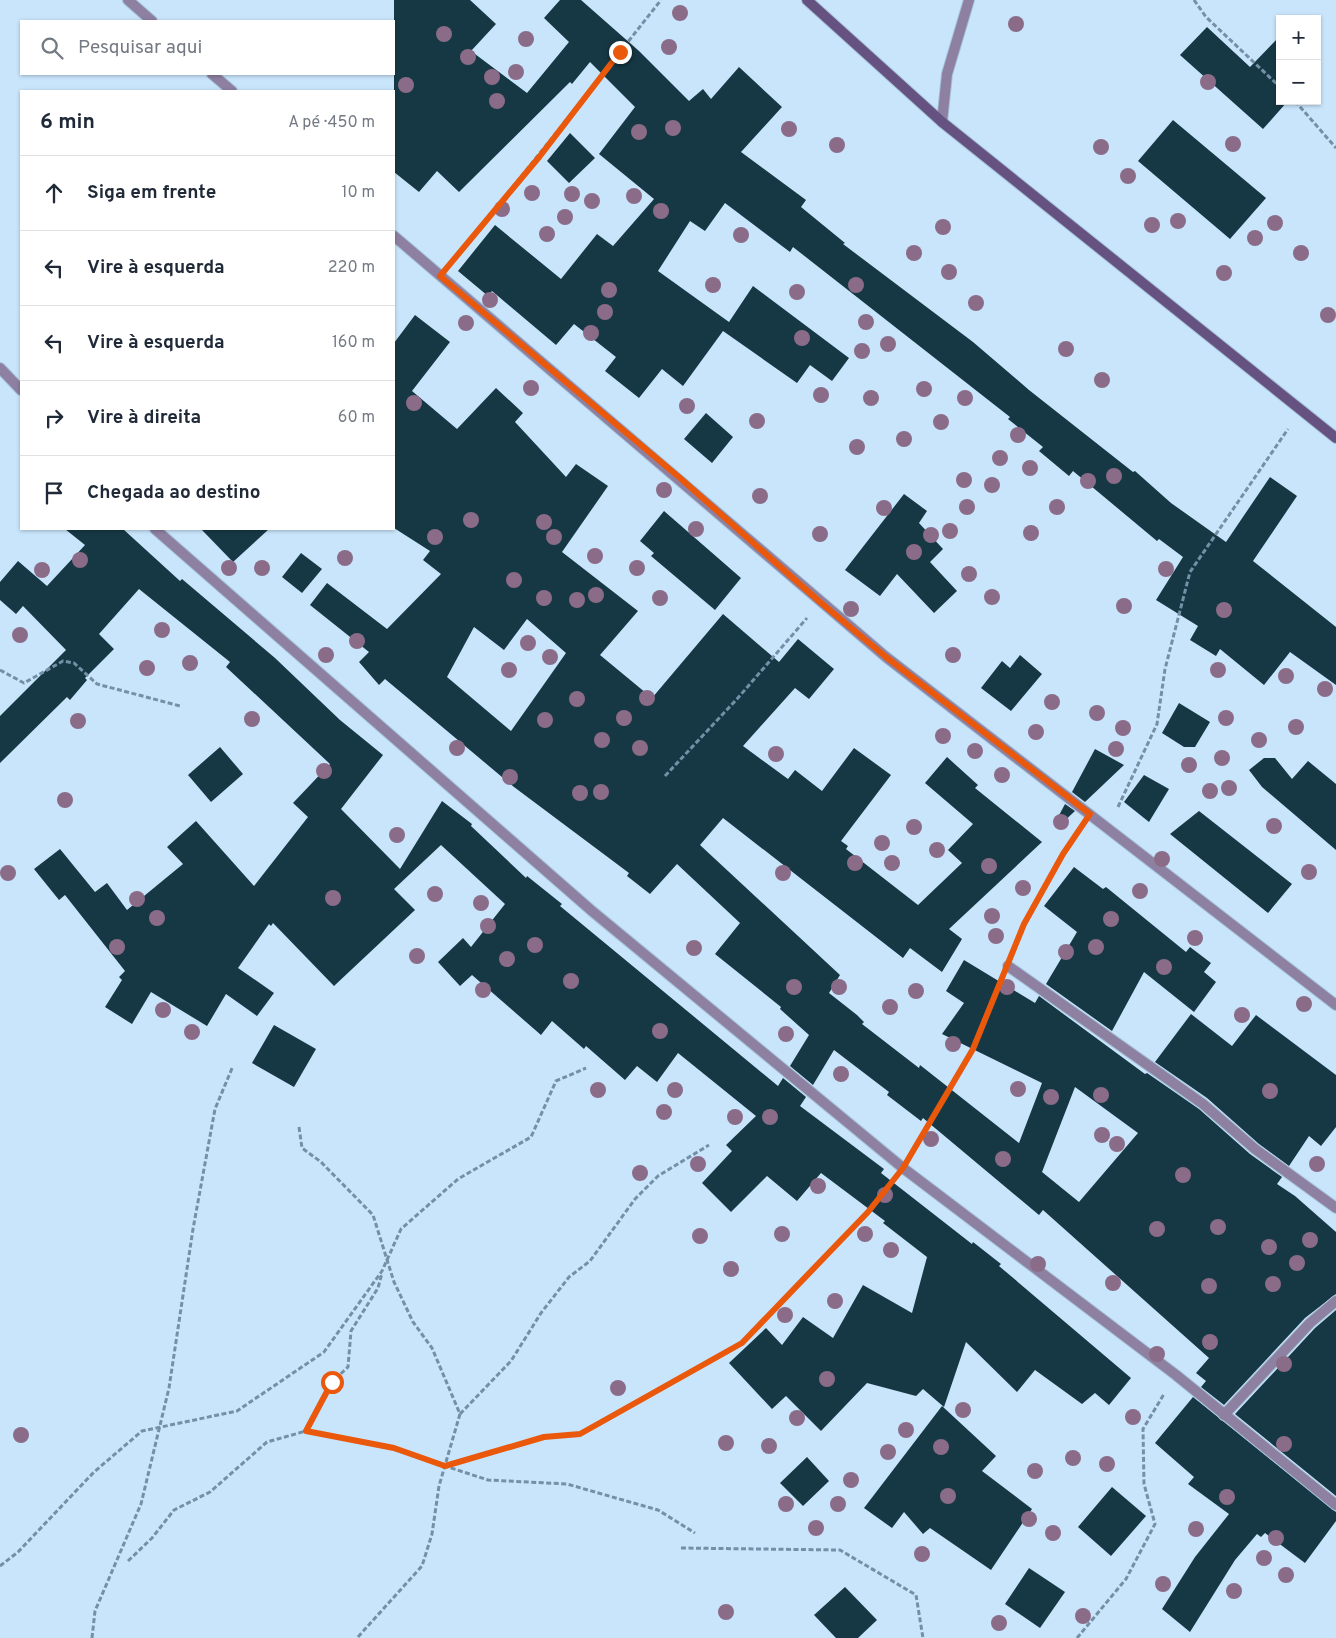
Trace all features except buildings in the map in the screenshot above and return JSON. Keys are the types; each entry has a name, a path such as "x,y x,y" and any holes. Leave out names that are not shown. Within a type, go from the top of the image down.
{"main road":[{"path":"807,0 942,122 1336,438"}],"street":[{"path":"128,0 151,20"},
{"path":"942,122 947,74 969,0"},
{"path":"213,75 231,90"},
{"path":"395,237 680,478 820,602 894,663 1336,1005"},
{"path":"0,368 20,389"},
{"path":"156,530 592,911 903,1168 1176,1375 1336,1505"},
{"path":"1008,966 1203,1104 1255,1149 1336,1208"},
{"path":"1224,1415 1310,1323 1336,1301"}],"path":[{"path":"440,276 540,156 586,93 661,0"},
{"path":"1194,0 1206,17 1276,83"},
{"path":"1298,105 1336,148"},
{"path":"1108,828 1158,724 1165,669 1190,572 1301,411"},
{"path":"664,776 737,699 820,602"},
{"path":"0,670 24,683 63,661 74,663 97,684 180,706"},
{"path":"445,1466 544,1437 580,1434 742,1343 868,1212 903,1168 973,1049 1024,924 1063,854 1090,814"},
{"path":"92,1638 95,1611 143,1494 169,1388 193,1229 215,1109 233,1066"},
{"path":"0,1566 18,1552 94,1472 142,1432 237,1411 324,1352 382,1270 401,1229 458,1179 531,1137 556,1081 586,1068"},
{"path":"299,1127 302,1148 321,1162 373,1215 394,1282 413,1322 432,1348 460,1414"},
{"path":"357,1638 422,1566 432,1534 439,1486 460,1414 511,1361 541,1313 569,1277 590,1261 635,1199 658,1176 709,1145"},
{"path":"306,1431 332,1382 348,1367 351,1331 378,1288 382,1270"},
{"path":"1077,1638 1126,1579 1155,1524 1144,1484 1143,1429 1176,1375"},
{"path":"128,1560 152,1538 174,1510 210,1492 267,1442 306,1431 394,1448 488,1480 567,1484 658,1510 695,1533"},
{"path":"681,1548 840,1550 916,1595 923,1638"}],"route":[{"path":"332,1382 306,1431 394,1448 445,1466 544,1437 580,1434 742,1343 868,1212 903,1168 973,1049 1024,924 1063,854 1090,814 886,657 820,602 680,478 440,276 540,156 586,93 620,52"}]}
